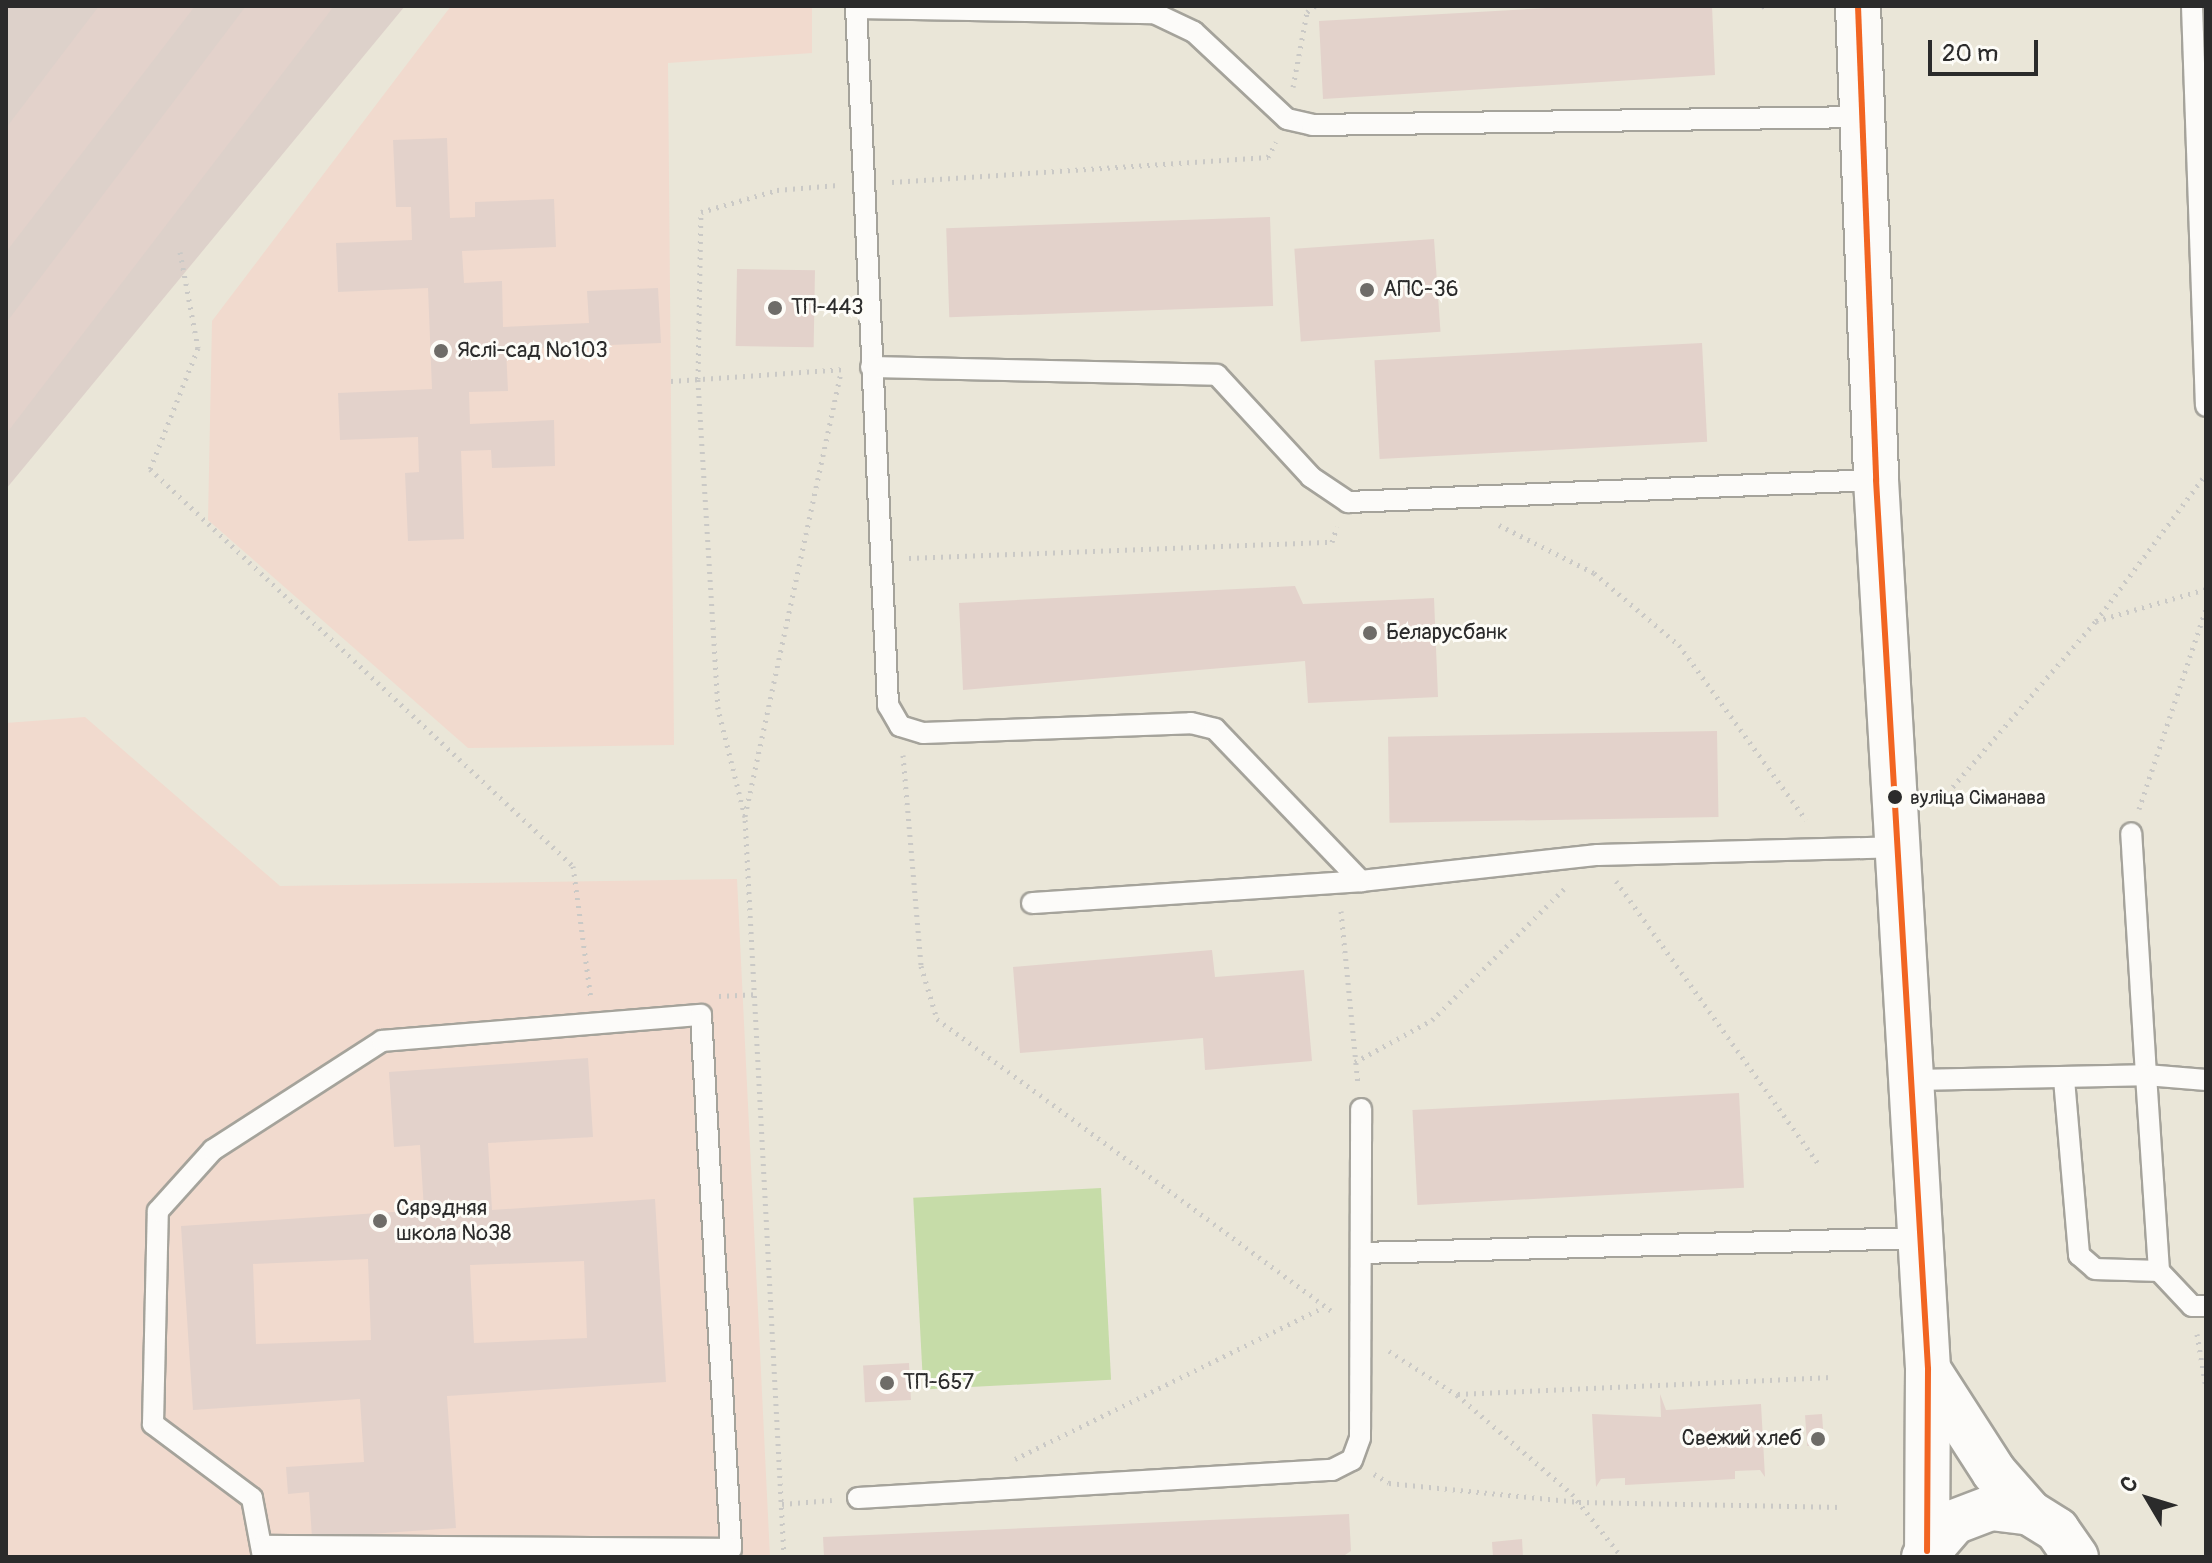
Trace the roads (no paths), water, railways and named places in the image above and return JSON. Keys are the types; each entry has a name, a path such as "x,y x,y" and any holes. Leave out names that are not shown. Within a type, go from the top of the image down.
{"main road":[{"path":"1858,6 1876,480 1900,847 1928,1369 1926,1554"},
{"path":"1928,1369 1994,1472 2030,1513 2057,1530 2077,1556"},
{"path":"1926,1554 1971,1513 2030,1513"}],"lane":[{"path":"2192,6 2206,406"},
{"path":"1361,881 1215,729 1191,723 923,733 900,726 888,705 856,7 1154,13 1194,32 1287,119 1312,125 1861,117"},
{"path":"871,367 1217,375 1311,477 1348,502 1876,480"},
{"path":"2131,833 2159,1271"},
{"path":"1032,903 1339,886 1598,855 1900,847"},
{"path":"701,1015 731,1549 263,1552 252,1498 153,1424 158,1211 213,1150 382,1041 701,1015"},
{"path":"1913,1080 2146,1075 2206,1080"},
{"path":"2064,1079 2079,1255 2095,1269 2159,1271 2199,1306"},
{"path":"858,1498 1332,1470 1352,1460 1360,1438 1361,1109"},
{"path":"1361,1253 1921,1238"}],"place":[{"name":"АПС-36","path":"1367,290"},
{"name":"ТП-443","path":"775,308"},
{"name":"Яслі-сад №103","path":"441,351"},
{"name":"Беларусбанк","path":"1370,633"},
{"name":"вуліца Сіманава","path":"1895,797"},
{"name":"Сярэдняя школа №38","path":"380,1221"},
{"name":"ТП-657","path":"887,1383"},
{"name":"Свежий хлеб","path":"1818,1439"}]}
